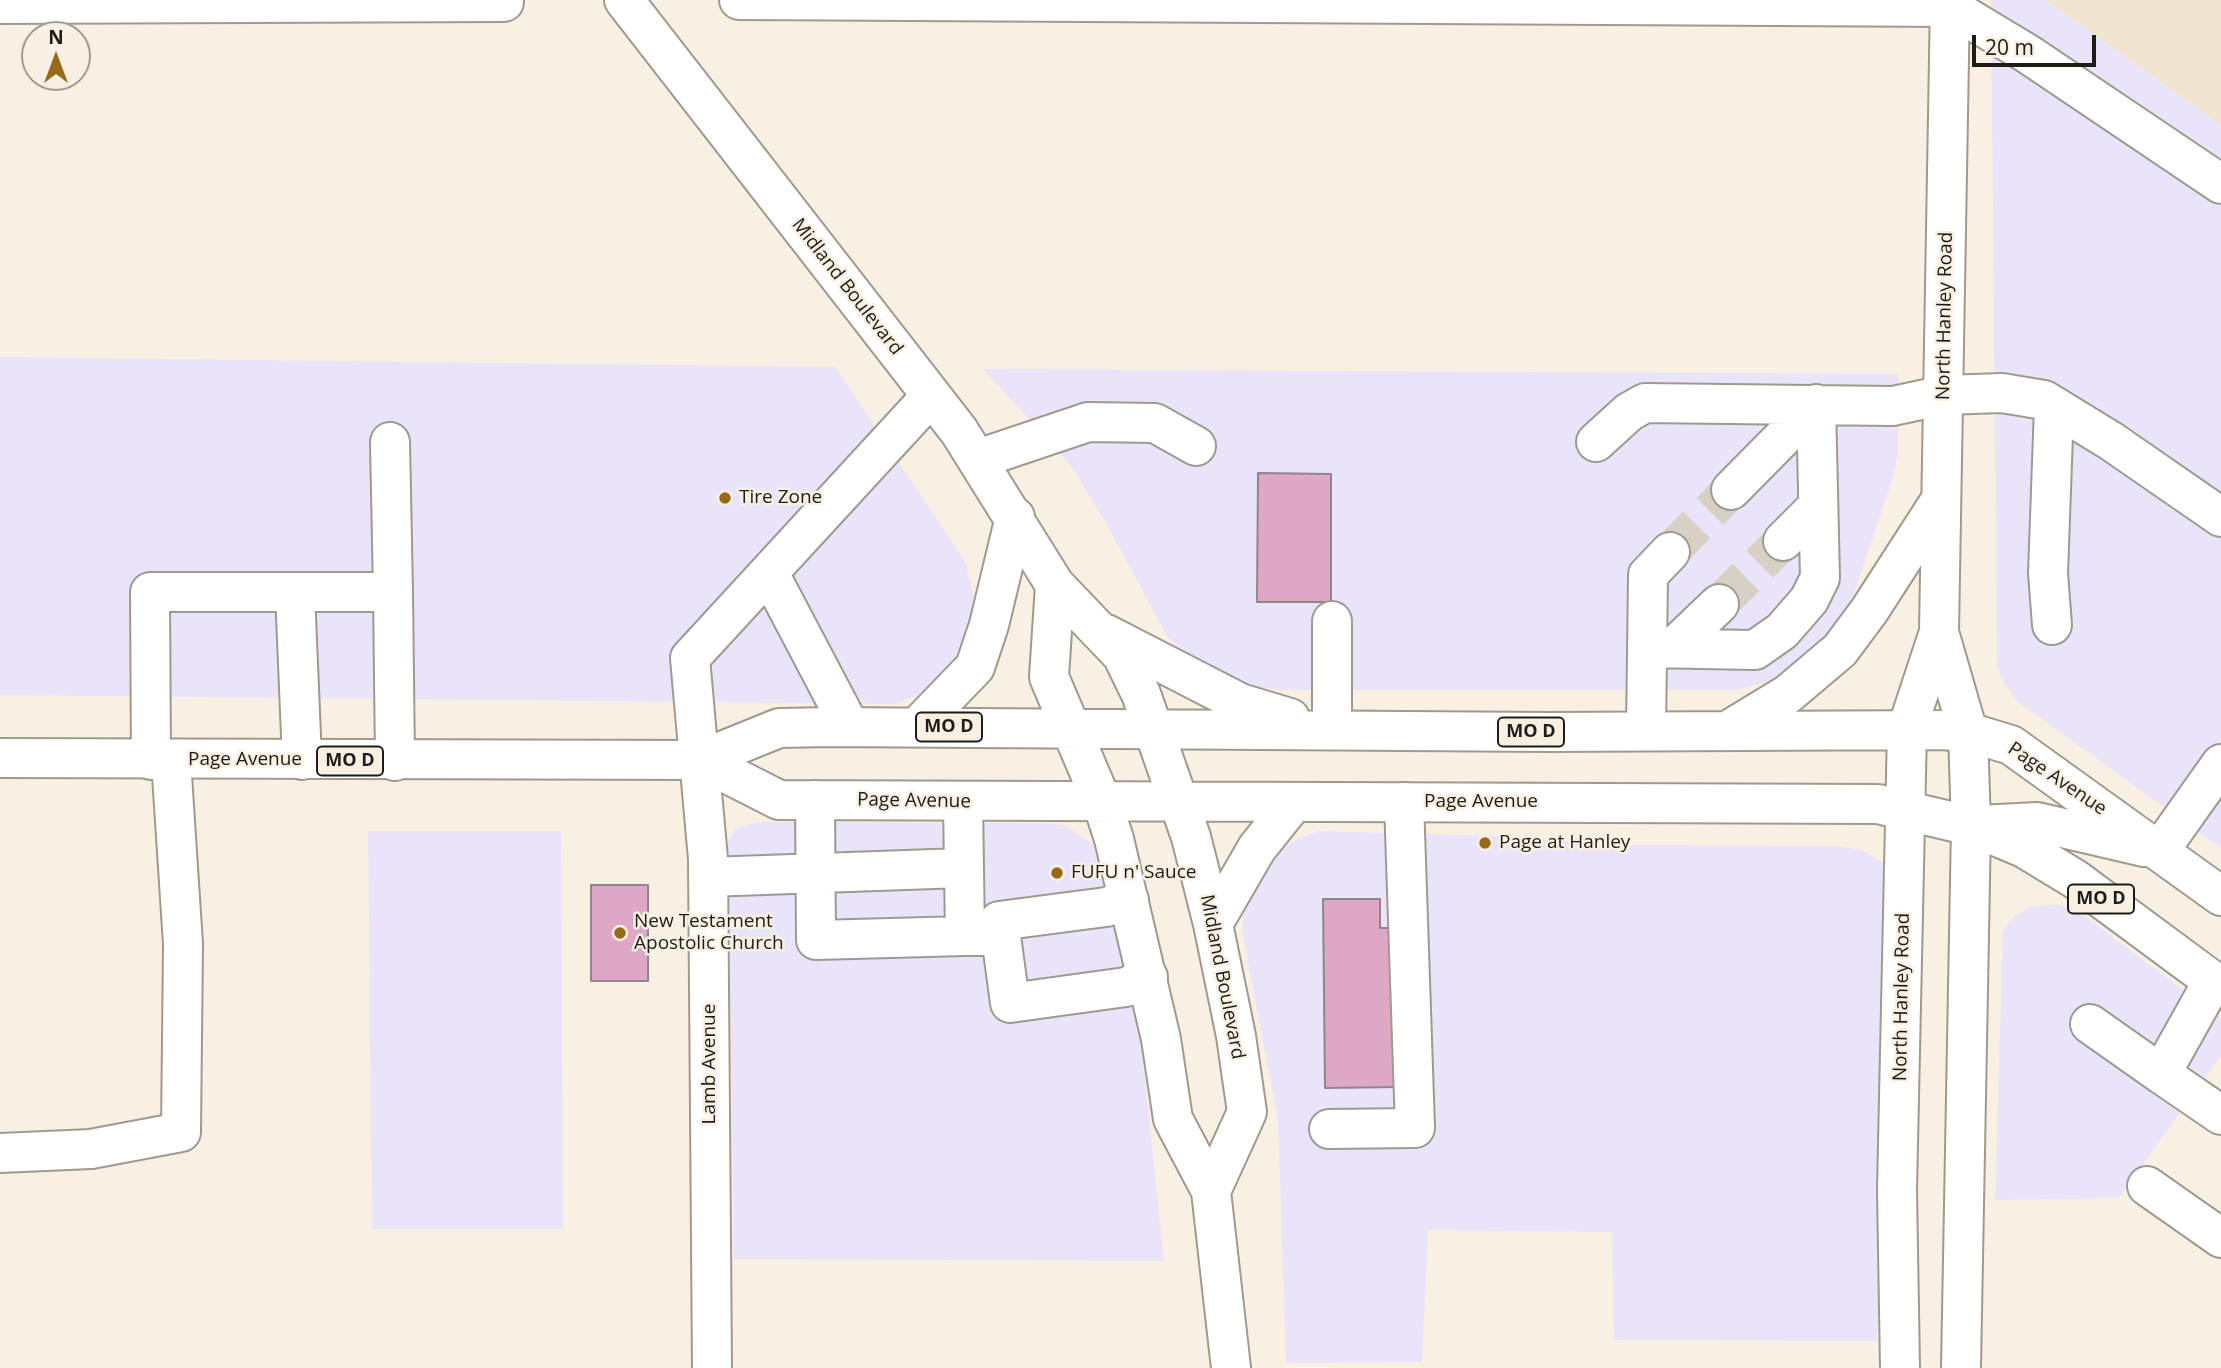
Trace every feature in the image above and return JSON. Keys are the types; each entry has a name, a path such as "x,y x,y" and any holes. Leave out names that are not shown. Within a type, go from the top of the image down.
{"main road":[{"name":"Midland Boulevard","path":"624,0 978,459 1055,585 1122,655 1154,730 1180,802 1213,924 1247,1112 1211,1191"},
{"path":"740,1 1950,4 2221,184"},
{"path":"0,4 503,2"},
{"name":"North Hanley Road","path":"1950,4 1939,632 1968,732 1971,826 1961,1368"},
{"path":"1596,442 1629,412 1645,403 1893,406 1944,395 2002,393 2044,400 2111,441 2221,517"},
{"name":"Lamb Avenue","path":"712,1368 708,877 690,658 931,396"},
{"path":"1731,490 1816,404"},
{"path":"1660,648 1755,650 1782,631 1809,600 1820,578 1816,404"},
{"path":"2052,625 2048,573 2054,407"},
{"path":"978,459 1088,422 1155,423 1196,446"},
{"path":"390,442 395,761"},
{"path":"1731,729 1788,694 1840,650 1870,611 1940,501"},
{"path":"1783,541 1818,506"},
{"path":"917,727 975,667 989,625 1015,517"},
{"path":"1646,731 1660,648 1648,575 1670,552"},
{"path":"769,573 850,727"},
{"path":"1055,585 1049,677 1068,728 1102,802 1148,977 1173,1119 1211,1191 1231,1368"},
{"path":"0,1153 92,1149 181,1132 183,944 161,760 150,592 393,592"},
{"path":"295,592 302,760"},
{"path":"1660,648 1719,604"},
{"path":"1099,631 1240,703 1332,730 1332,621"},
{"name":"North Hanley Road","path":"1900,1368 1897,1190 1907,729 1939,632"},
{"name":"Page Avenue","path":"0,758 700,760 779,728 850,727 1646,731 1907,729 1968,732 2011,745 2221,895"},
{"name":"Page Avenue","path":"700,760 779,800 1844,802 1907,810 1971,826 2024,848 2075,879 2217,984"},
{"path":"1906,862 1931,839 1971,826 2037,822 2160,850 2221,764"},
{"path":"815,800 816,940 982,936 999,921 1106,907 1129,900"},
{"path":"963,802 962,868 982,936 1010,1003 1126,986 1148,977"},
{"path":"1213,924 1256,848 1294,802"},
{"path":"1329,1129 1415,1128 1404,802"},
{"path":"708,877 962,868"},
{"path":"2161,1074 2217,984"},
{"path":"2090,1024 2221,1115"},
{"path":"2147,1186 2221,1238"}],"shaded area":[{"path":"1991,0 2046,0 2221,125 2221,848 2018,702 2001,679 1997,662"},
{"path":"2046,0 2221,0 2221,125"},
{"path":"0,357 835,367 966,563 976,610 967,640 953,668 918,695 895,704 0,695"},
{"path":"983,369 1898,374 1898,453 1893,477 1847,615 1812,658 1781,678 1737,690 1282,690 1246,686 1188,658 1167,636 1106,523 1070,464"},
{"path":"759,822 1046,823 1066,826 1100,849 1136,993 1164,1261 734,1259 728,841 737,828"},
{"path":"368,831 561,831 563,1229 372,1229"},
{"path":"1319,831 1494,836 1613,845 1835,846 1861,850 1882,862 1892,879 1877,1341 1614,1340 1612,1232 1428,1230 1422,1362 1286,1363 1278,1118 1243,936 1241,903 1257,874 1292,841"},
{"path":"2059,905 2083,915 2221,1018 2221,1055 2119,1198 1995,1200 2003,931 2014,916 2033,906"}],"building":[{"path":"1258,473 1331,474 1331,602 1257,602"},
{"name":"New Testament Apostolic Church","path":"591,885 648,885 648,981 591,981"},
{"path":"1323,899 1380,899 1380,928 1399,928 1400,1087 1325,1088"}],"tunnel":[{"path":"1670,552 1731,490"},
{"path":"1719,604 1783,541"}],"place":[{"name":"Tire Zone","path":"725,498"},
{"name":"Page at Hanley","path":"1485,843"},
{"name":"FUFU n' Sauce","path":"1057,873"},
{"name":"New Testament Apostolic Church","path":"620,933"}]}
